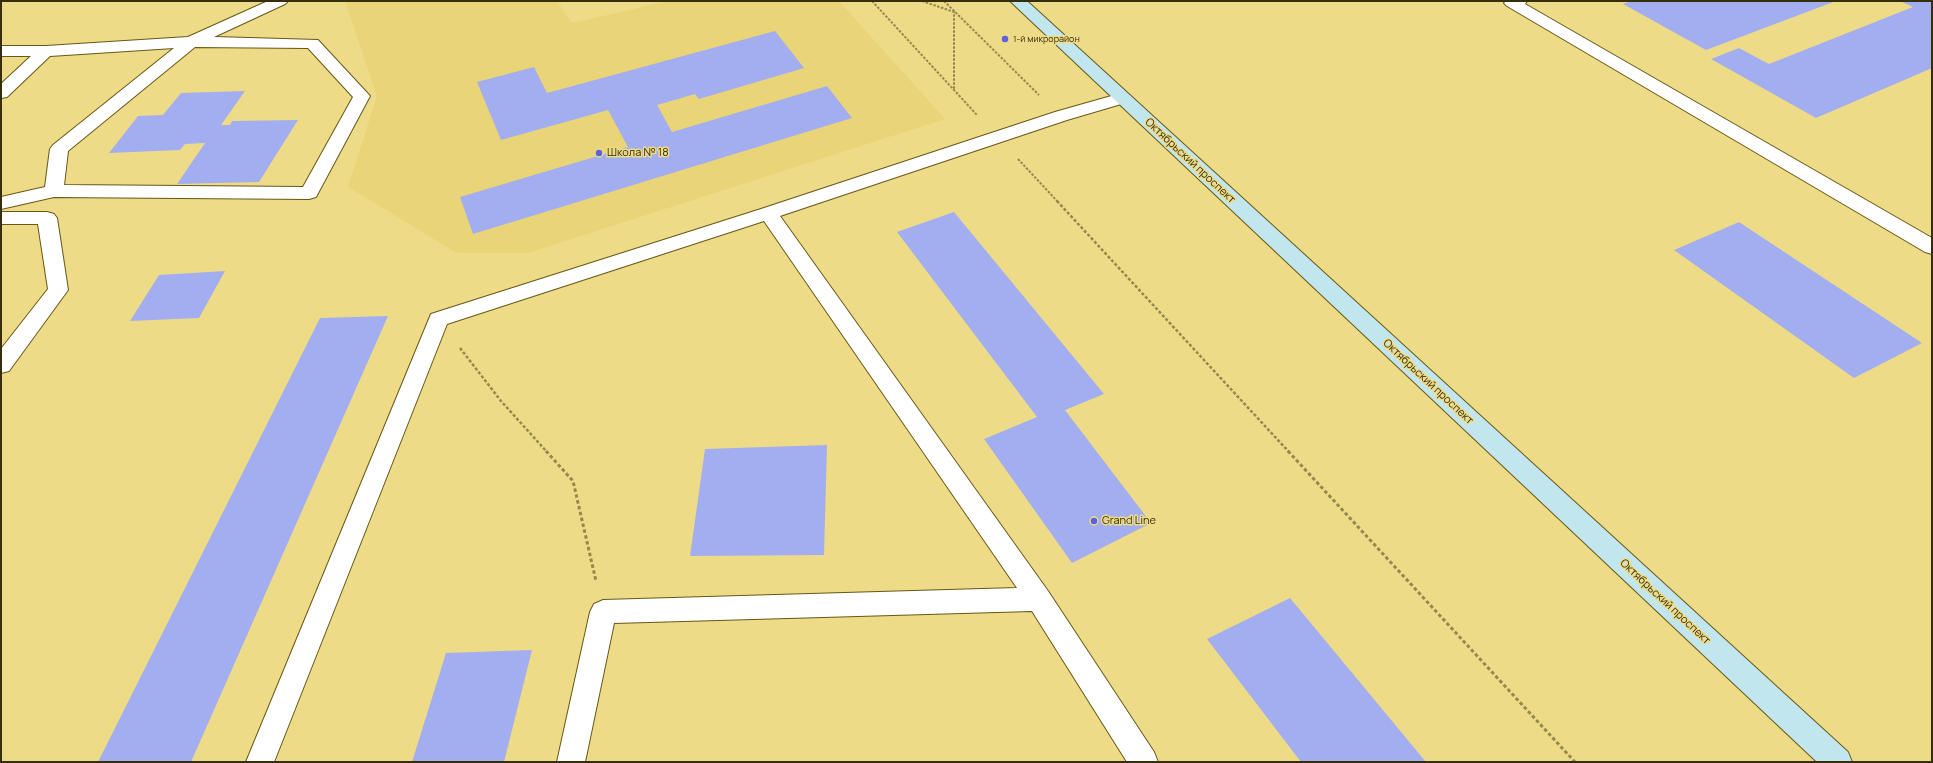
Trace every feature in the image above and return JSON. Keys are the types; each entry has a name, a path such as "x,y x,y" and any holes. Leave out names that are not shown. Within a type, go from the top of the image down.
{"main road":[{"name":"Октябрьский проспект","path":"1018,1 1838,762"}],"lane":[{"path":"54,191 59,149 191,42 280,1"},
{"path":"1519,1 1512,3 1932,247"},
{"path":"1,51 46,51 191,42 312,43 362,96 309,193 54,191 1,203"},
{"path":"1,93 46,51"},
{"path":"260,762 438,319 768,213 1061,116 1122,98"},
{"path":"768,213 1039,599 1144,762"},
{"path":"1,218 46,218 58,290 1,365"},
{"path":"571,762 603,612 1039,599"}],"path":[{"path":"872,1 1575,762"},
{"path":"922,1 954,12"},
{"path":"944,1 1061,116"},
{"path":"954,12 954,90"},
{"path":"438,319 500,401 573,481 603,612"}],"shaded area":[{"name":"Школа № 18","path":"345,1 557,1 572,23 669,1 839,1 945,119 528,253 457,253 348,187 377,96"}],"building":[{"path":"1631,1 1836,1 1706,50 1623,4"},
{"path":"1900,1 1932,1 1932,68 1816,118 1711,59 1739,48 1769,64 1913,7"},
{"path":"775,31 804,68 699,99 695,94 657,105 672,132 827,86 852,118 473,234 460,197 628,147 608,110 501,140 477,82 534,67 547,93"},
{"path":"245,91 221,125 230,125 232,121 298,120 259,182 177,184 205,143 185,144 180,150 109,153 138,116 163,115 181,93"},
{"path":"954,212 1104,394 1065,410 1151,523 1072,563 984,439 1037,417 897,232"},
{"path":"1739,222 1922,343 1854,378 1674,250"},
{"path":"225,271 199,318 130,321 159,275"},
{"path":"388,316 191,762 98,762 320,318"},
{"path":"827,445 824,555 690,556 705,449"},
{"path":"1290,598 1426,762 1301,762 1207,639"},
{"path":"532,650 504,762 412,762 446,653"}],"place":[{"name":"1-й микрорайон","path":"1005,39"},
{"name":"Школа № 18","path":"599,153"},
{"name":"Grand Line","path":"1094,521"}]}
